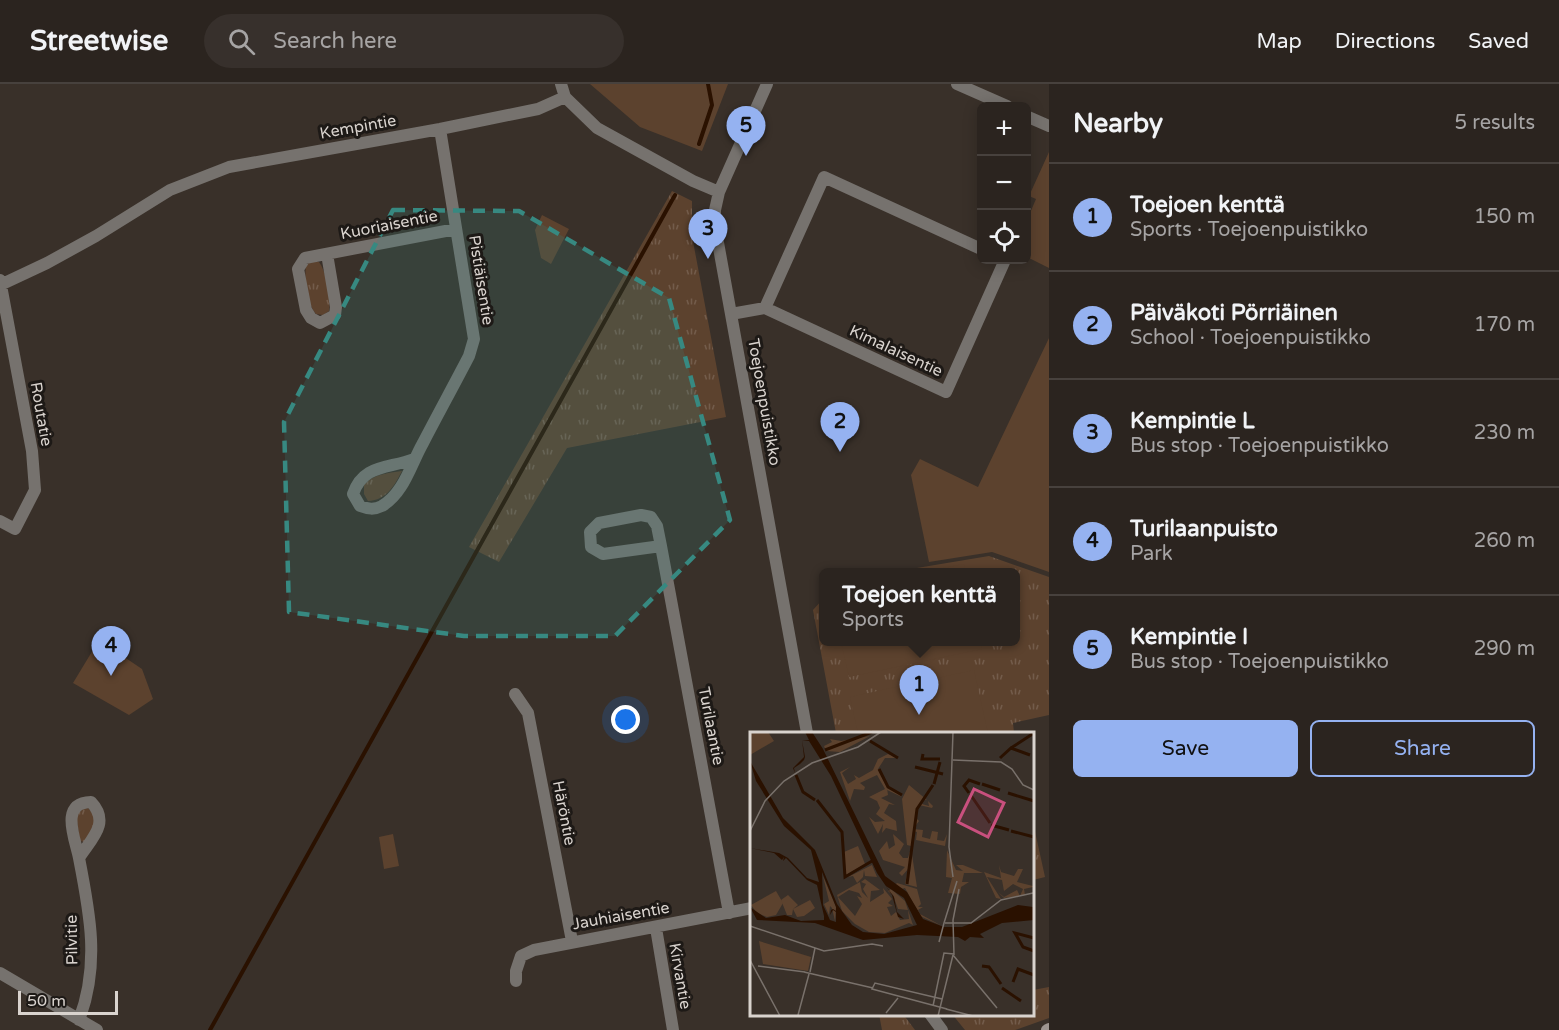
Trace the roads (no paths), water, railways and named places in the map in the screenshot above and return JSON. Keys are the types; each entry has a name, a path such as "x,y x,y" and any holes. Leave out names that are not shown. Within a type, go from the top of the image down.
{"street":[{"path":"561,84 565,97 597,129 693,181 719,192"},
{"name":"Toejoenpuistikko","path":"767,84 719,192 715,210 715,226 807,732"},
{"path":"957,84 998,102"},
{"name":"Kempintie","path":"0,285 96,236 170,190 229,167 538,109 565,97"},
{"path":"1031,118 1049,126"},
{"name":"Pistiäisentie","path":"414,459 366,473 358,482 353,494 360,506 372,510 383,505 396,494 470,356 474,339 440,129"},
{"path":"731,314 765,308 824,177 977,247"},
{"name":"Kuoriaisentie","path":"327,254 336,307 335,315 320,323 310,318 306,310 298,269 305,258 456,229"},
{"name":"Kimalaisentie","path":"765,308 946,392 1003,264"},
{"path":"0,280 0,285"},
{"name":"Routatie","path":"0,285 32,451 35,490 15,529 0,521"},
{"name":"Turilaantie","path":"661,546 603,554 591,547 590,532 599,523 641,515 651,517 657,526 661,546 729,913"},
{"name":"Häröntie","path":"515,694 528,713 572,941"},
{"name":"Pilvitie","path":"79,858 91,920 92,954 85,1003 79,1020"},
{"name":"Jauhiaisentie","path":"516,981 516,971 521,956 534,950 750,908"},
{"name":"Kirvantie","path":"656,928 673,1030"},
{"path":"0,973 95,1030"},
{"path":"931,1015 942,1030"}],"waterway":[{"path":"699,144 712,105 708,84"},
{"path":"210,1030 675,195"}],"place":[{"name":"Kempintie I","path":"746,156"},
{"name":"Kempintie L","path":"708,259"},
{"name":"Päiväkoti Pörriäinen","path":"840,452"},
{"name":"Turilaanpuisto","path":"111,676"},
{"name":"Toejoen kenttä","path":"919,715"}]}
